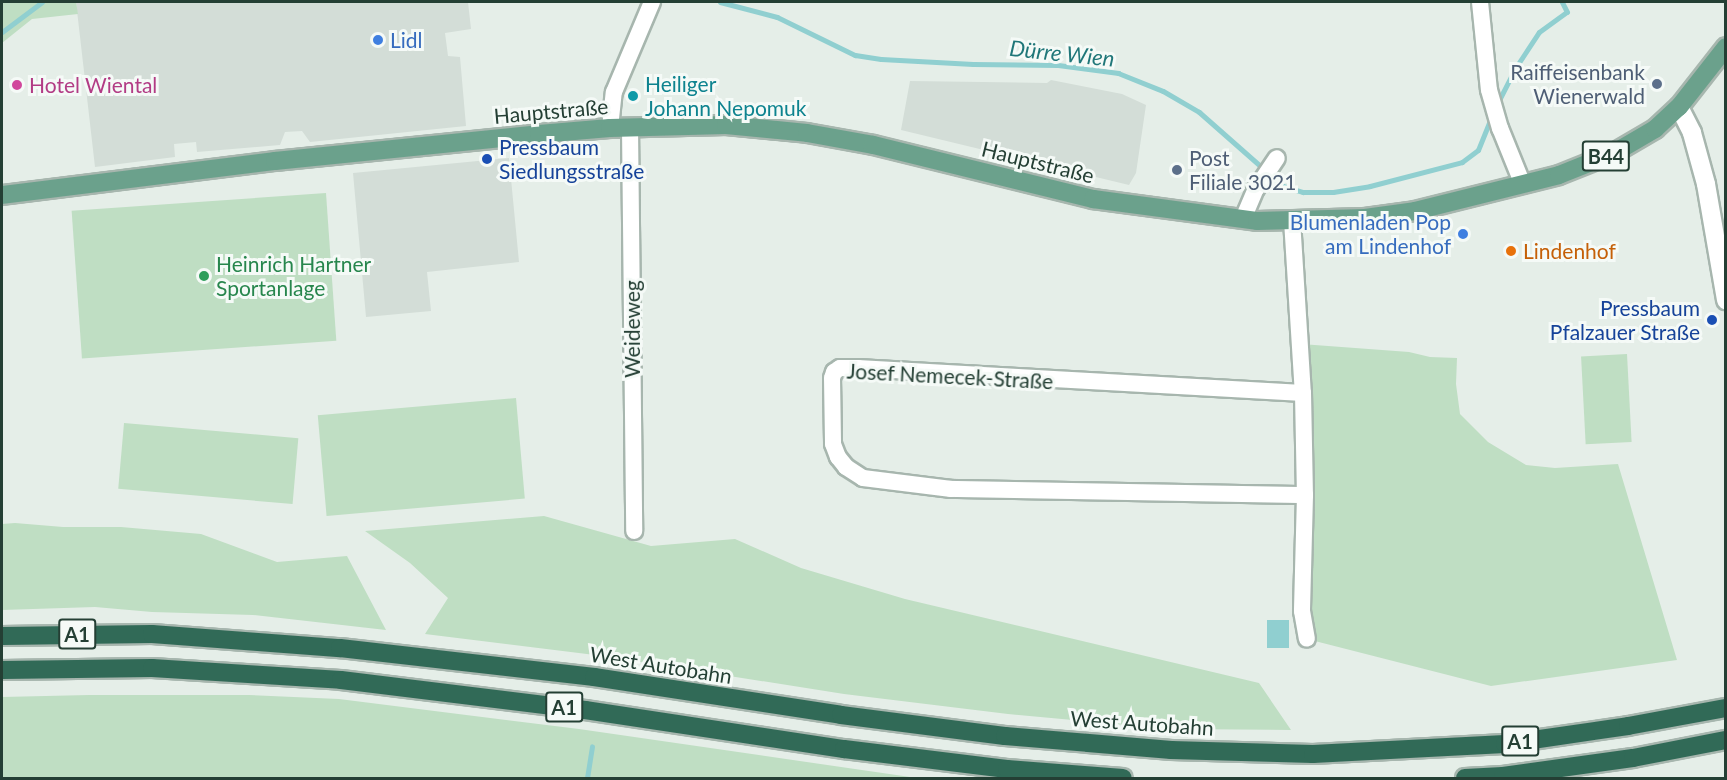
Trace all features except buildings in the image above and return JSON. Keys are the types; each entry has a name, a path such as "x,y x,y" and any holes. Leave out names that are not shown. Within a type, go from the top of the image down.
{"highway":[{"name":"West Autobahn","path":"2,636 152,634 340,648 594,677 841,715 1005,736 1171,750 1313,754 1505,744 1628,726 1725,708"},
{"name":"A1","path":"2,670 152,668 341,680 585,710 868,752 1007,769 1123,778"},
{"name":"A1","path":"1465,778 1633,758 1725,740"}],"main road":[{"name":"Hauptstraße","path":"2,195 275,161 610,128 726,125 807,133 884,147 1093,199 1243,219 1365,218 1415,211 1523,185 1559,175 1629,146 1655,129 1679,107 1725,47"}],"street":[{"path":"610,128 614,92 652,2"},
{"path":"1480,2 1490,90 1500,128 1523,185"},
{"path":"1679,107 1692,133 1706,184 1725,300"},
{"name":"Weideweg","path":"630,127 634,531"},
{"path":"1243,219 1256,189 1277,158"},
{"path":"1292,220 1303,393 1305,495 1302,611 1307,639"},
{"name":"Josef Nemecek-Straße","path":"1303,393 858,368 840,368 834,372 832,378 833,444 838,457 846,467 863,478 951,489 1305,495"}],"shaded area":[{"path":"76,2 468,2 471,29 445,33 448,56 460,57 466,126 310,142 302,131 285,132 280,145 197,152 196,142 174,144 175,157 95,167"},
{"path":"1051,80 1122,94 1146,105 1136,173 1129,185 901,130 910,81 1047,83"},
{"path":"509,158 519,262 427,272 431,311 366,317 353,173"}],"green space":[{"path":"2,2 76,2 78,14 32,19 2,43"},
{"name":"Heinrich Hartner Sportanlage","path":"326,193 336,341 82,358 72,211"},
{"path":"1301,344 1457,358 1456,384 1460,414 1488,442 1526,465 1555,468 1618,464 1677,660 1491,686 1307,639"},
{"path":"1627,354 1632,442 1586,444 1581,356"},
{"path":"516,398 525,499 327,516 318,415"},
{"path":"124,423 298,438 293,504 118,489"},
{"path":"544,516 651,546 735,539 801,568 905,599 1259,683 1291,730 1170,729 1008,714 844,694 603,656 425,634 448,598 410,563 365,531"},
{"path":"2,524 63,527 121,527 201,534 277,562 347,556 386,630 253,615 152,612 95,607 2,610"},
{"path":"249,695 339,699 579,729 917,778 2,778 2,697"}],"water":[{"path":"1267,620 1289,620 1289,648 1267,648"}],"waterway":[{"name":"Dürre Wien","path":"2,32 42,2"},
{"name":"Dürre Wien","path":"720,2 777,17 855,55 881,59 973,64 1058,65 1118,73 1163,91 1199,112 1283,186 1303,192 1333,192 1370,186 1462,162 1478,150 1492,115"},
{"name":"Dürre Wien","path":"1497,104 1514,70 1539,32 1567,12 1562,2"},
{"path":"587,778 592,746"}],"place":[{"name":"Lidl","path":"378,40"},
{"name":"Raiffeisenbank Wienerwald","path":"1657,84"},
{"name":"Hotel Wiental","path":"17,85"},
{"name":"Heiliger Johann Nepomuk","path":"633,96"},
{"name":"Pressbaum Siedlungsstraße","path":"487,159"},
{"name":"Post Filiale 3021","path":"1177,170"},
{"name":"Blumenladen Pop am Lindenhof","path":"1463,234"},
{"name":"Lindenhof","path":"1511,251"},
{"name":"Heinrich Hartner Sportanlage","path":"204,276"},
{"name":"Pressbaum Pfalzauer Straße","path":"1712,320"}]}
